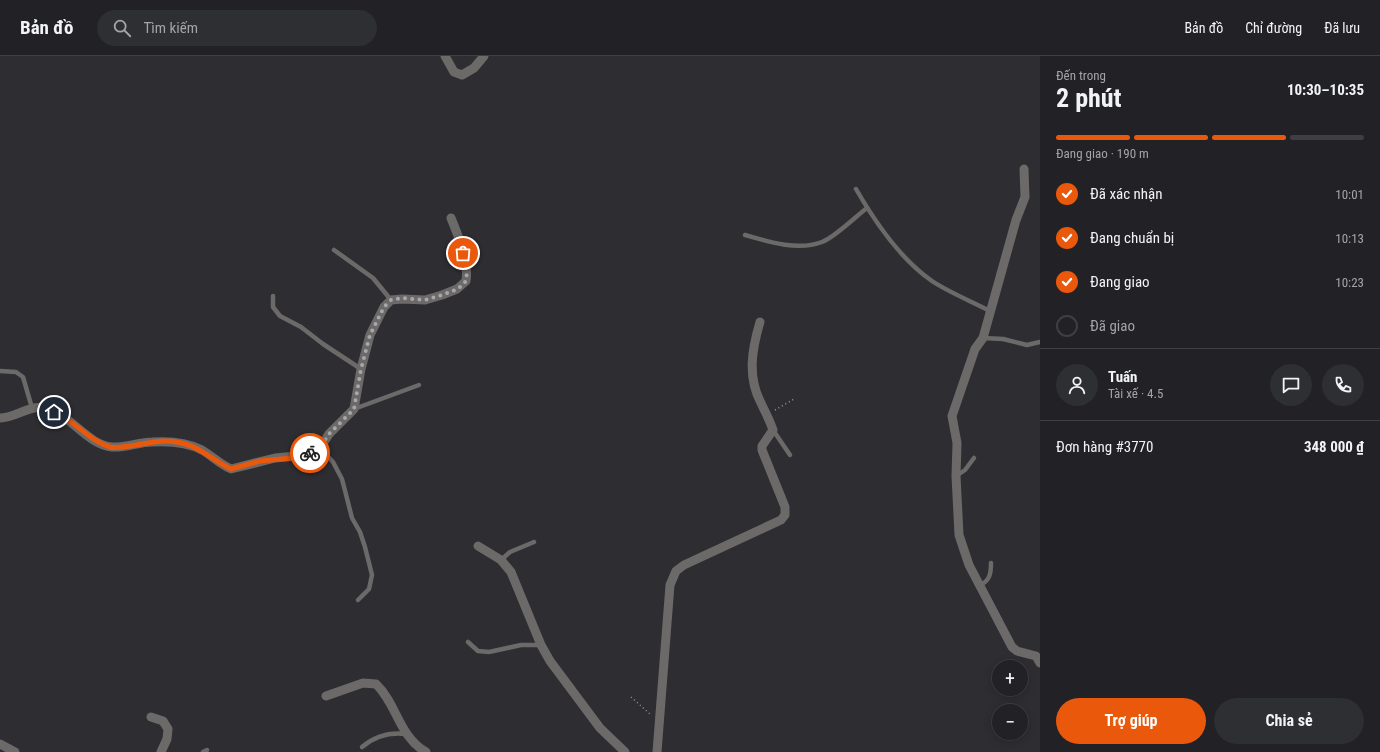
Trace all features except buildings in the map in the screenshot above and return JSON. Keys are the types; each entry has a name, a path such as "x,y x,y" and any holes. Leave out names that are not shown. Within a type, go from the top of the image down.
{"street":[{"path":"445,56 454,72 462,75 474,68 484,56"},
{"path":"1024,169 1025,197 1016,220 983,338 976,349 952,416 957,443 956,476 959,535 969,565 990,608 1012,647 1017,651 1039,658"},
{"path":"0,418 17,415 32,408 44,408 63,416 81,431 112,447 145,442 166,441 182,443 202,450 231,469 275,458 307,454 320,448 329,434 354,409 361,369 370,335 384,307 391,300 402,298 425,300 458,289 466,281 467,271 463,253 452,218"},
{"path":"657,752 661,686 672,577 684,565 781,520 785,515 785,507 762,450 762,446 773,430 769,414 761,403 752,377 751,365 760,322"},
{"path":"478,546 501,560 511,572 541,646 600,728 626,752"},
{"path":"326,696 363,684 376,684 383,691 406,734 416,746 426,752"},
{"path":"151,717 163,721 168,729 167,739 160,752"},
{"path":"0,744 15,752"}],"lane":[{"path":"856,189 867,208 909,262 932,281 990,311"},
{"path":"745,235 776,244 804,245 822,242 867,208"},
{"path":"334,250 373,278 391,300"},
{"path":"273,296 273,307 280,316 301,327 323,344 361,369"},
{"path":"983,338 1003,339 1027,345 1040,342"},
{"path":"0,371 16,372 24,377 32,408"},
{"path":"354,409 419,385"},
{"path":"773,430 790,455"},
{"path":"320,448 333,462 342,479 352,518 360,532 365,547 372,575 369,589 358,600"},
{"path":"956,476 965,470 974,458"},
{"path":"501,560 510,552 534,542"},
{"path":"980,585 986,582 990,577 991,563"},
{"path":"468,642 478,651 489,652 521,645 541,646"},
{"path":"362,747 368,742 382,735 394,732 406,734"}],"path":[{"path":"769,414 794,399"},
{"path":"631,697 660,721"}],"way so far":[{"path":"310,453 320,448 329,434 344,421 354,409 361,369 370,335 384,307 391,300 402,298 425,300 458,289 466,281 467,271 463,253"}],"route":[{"path":"54,412 63,416 81,431 98,442 112,447 127,446 145,442 166,441 182,443 202,450 231,469 243,467 260,461 275,458 292,458 310,453"}]}
